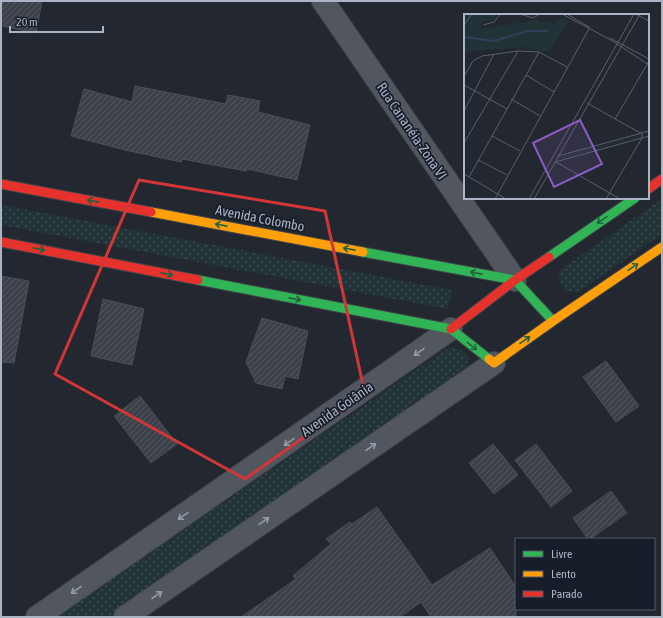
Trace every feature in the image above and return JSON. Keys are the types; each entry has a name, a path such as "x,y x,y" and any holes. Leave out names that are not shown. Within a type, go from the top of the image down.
{"street":[{"name":"Rua Cananéia-Zona VI","path":"323,1 515,280"},
{"path":"649,188 662,179"},
{"name":"Avenida Colombo","path":"1,184 515,280"},
{"name":"Avenida Goiânia","path":"37,617 451,329 515,280 634,199"},
{"path":"1,242 451,329 494,363"},
{"path":"125,617 662,247"},
{"path":"515,280 553,321"}],"highlighted area":[{"path":"139,180 325,211 365,394 245,479 55,374"}],"shaded area":[{"path":"662,199 662,234 577,293 568,291 561,286 559,282 559,274 561,269"},
{"path":"1,205 452,290 448,309 1,225"},
{"path":"455,347 463,351 469,358 469,365 465,373 109,617 57,617 448,348"}],"building":[{"path":"1,1 42,1 36,33 1,26"},
{"path":"135,86 226,104 228,95 260,101 258,112 310,125 297,180 247,169 246,171 182,159 181,162 125,150 71,136 84,89 132,102"},
{"path":"1,276 29,281 14,363 1,362"},
{"path":"103,299 144,309 132,365 91,356"},
{"path":"262,318 308,331 298,379 285,376 282,389 256,383 246,362"},
{"path":"606,361 639,406 616,422 583,377"},
{"path":"140,396 177,444 151,463 114,416"},
{"path":"493,444 518,475 494,494 469,463"},
{"path":"536,444 572,491 551,507 515,460"},
{"path":"611,491 627,513 591,538 587,538 573,518"},
{"path":"377,507 432,585 490,548 515,586 516,617 431,617 421,602 400,617 241,617 296,579 293,576 331,544 326,539 350,522 352,524"}],"traffic: fast":[{"path":"549,257 634,199"},
{"path":"363,252 515,280"},
{"path":"198,280 451,329 489,359"},
{"path":"515,280 553,321"}],"traffic: slow":[{"path":"151,212 363,252"},
{"path":"489,359 494,363 662,247"}],"traffic: jam":[{"path":"649,188 662,179"},
{"path":"1,184 151,212"},
{"path":"1,242 198,280"},
{"path":"451,329 515,280 549,257"}]}
